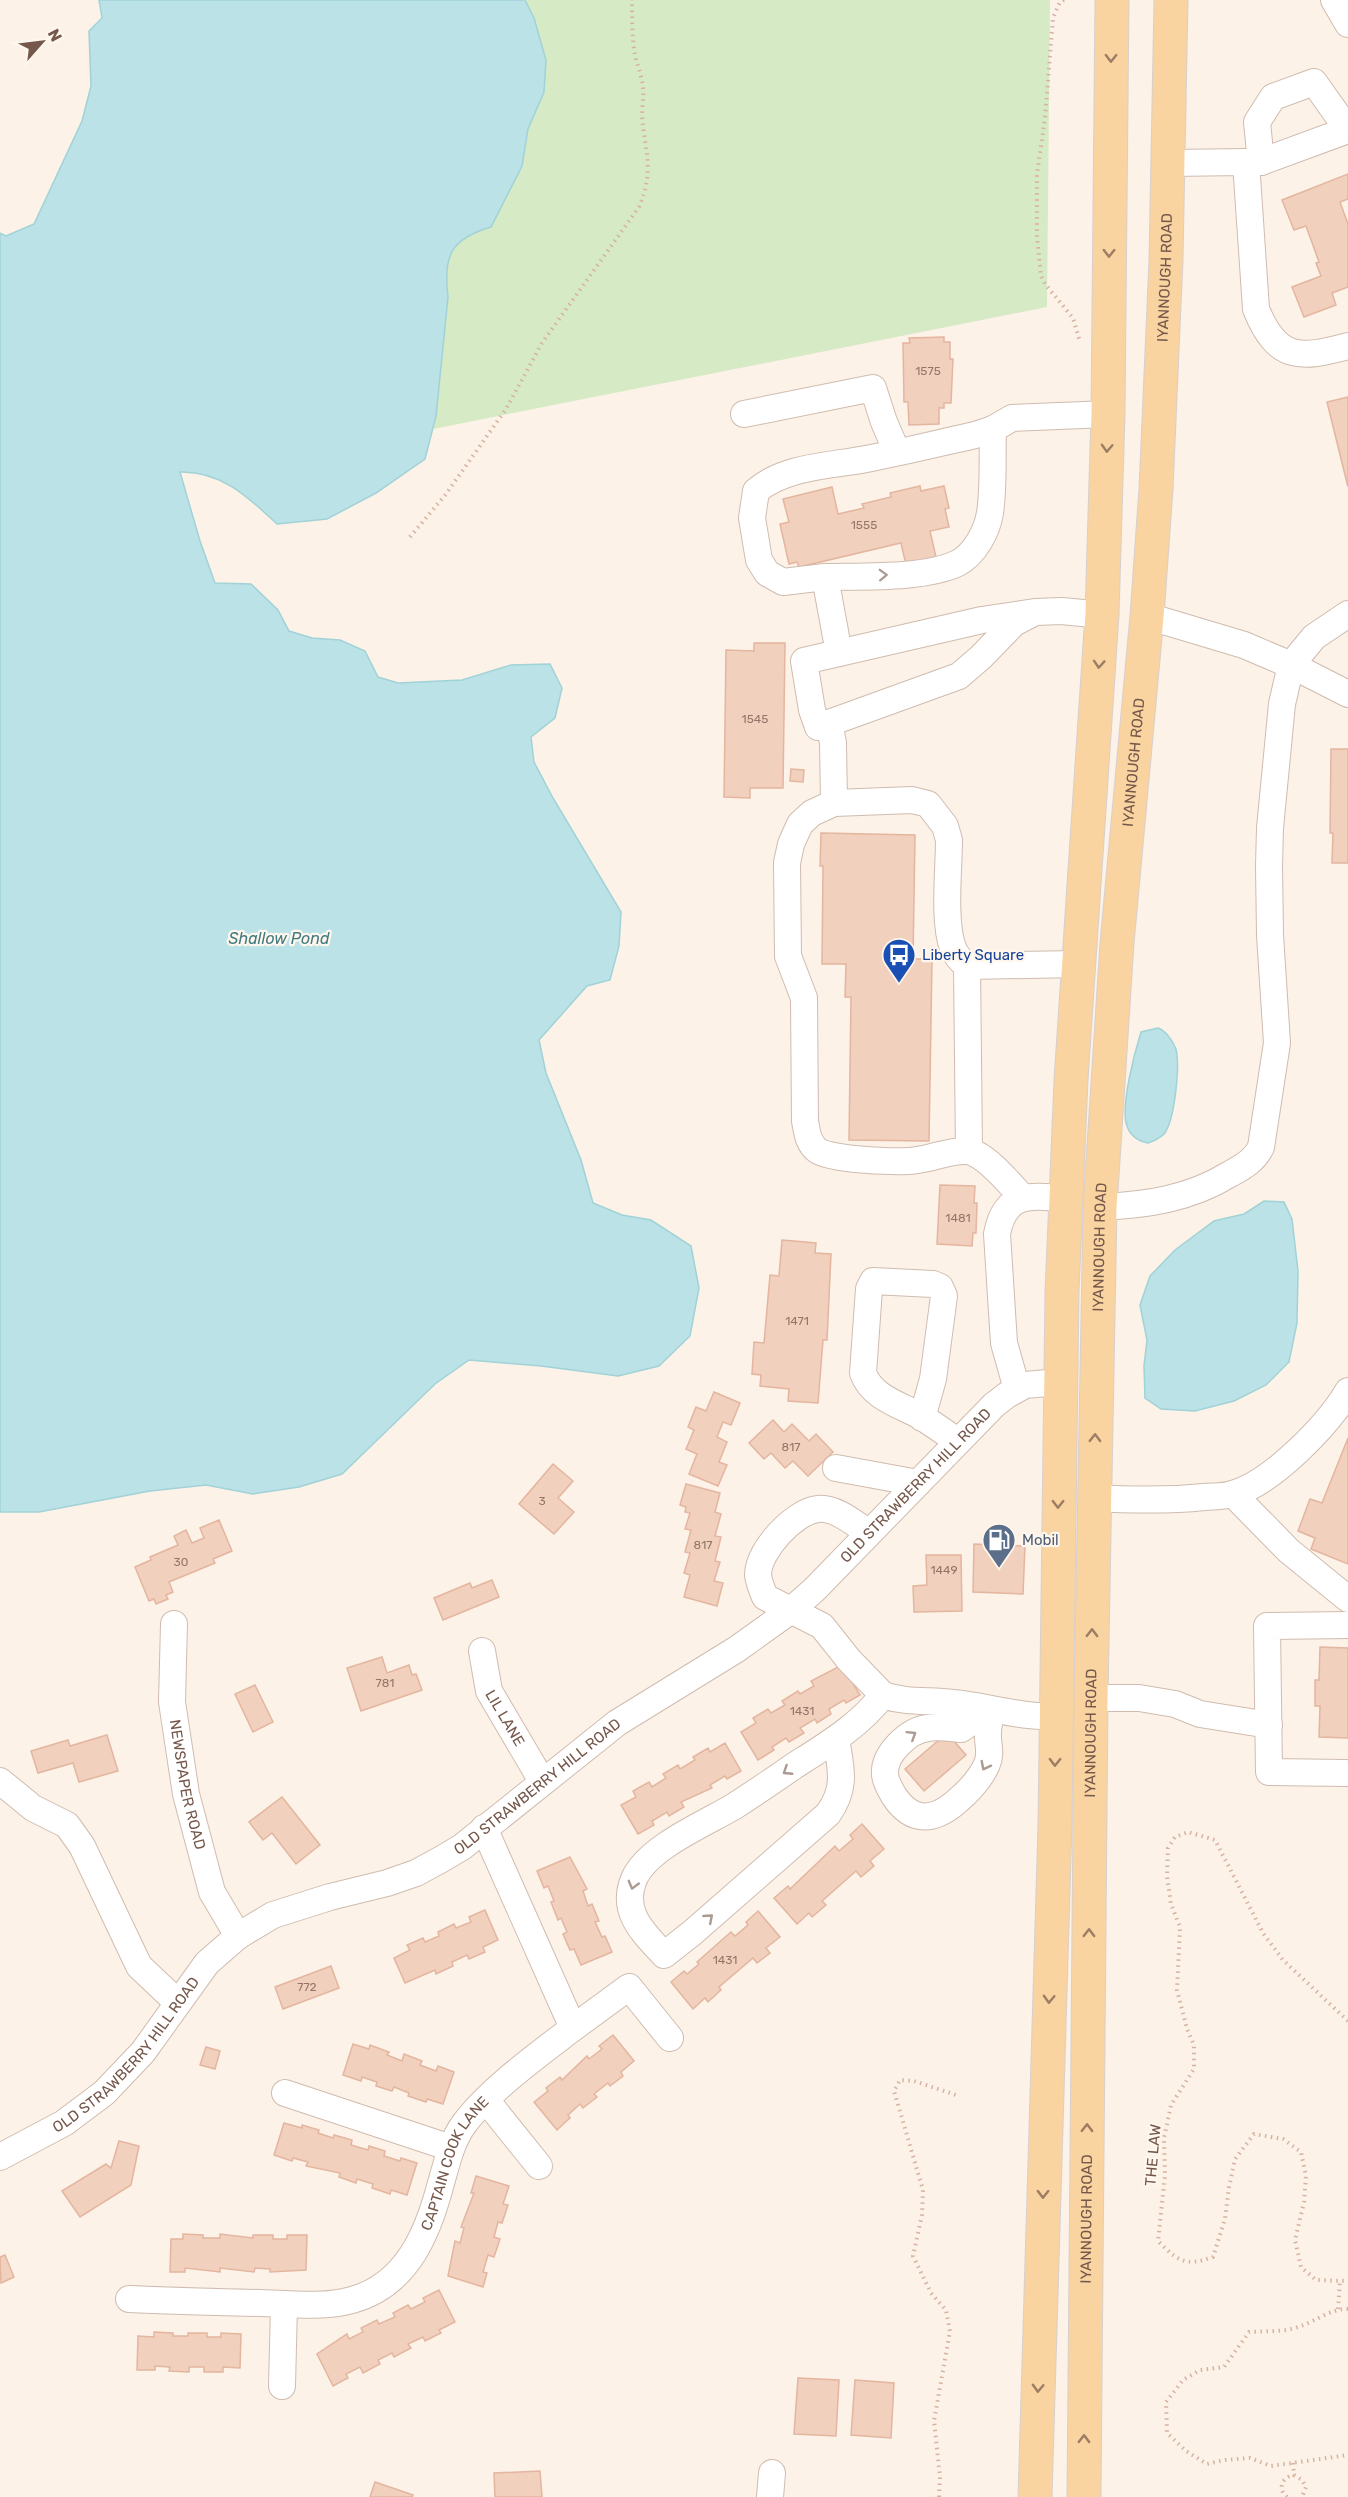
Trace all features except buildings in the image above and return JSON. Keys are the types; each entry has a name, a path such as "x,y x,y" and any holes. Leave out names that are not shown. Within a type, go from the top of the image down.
{"main road":[{"path":"1035,2497 1053,1873 1059,1383 1065,1199 1078,964 1102,615 1108,414 1112,0"},
{"name":"IYANNOUGH ROAD","path":"1084,2497 1093,1498 1100,1207 1117,944 1147,616 1162,376 1169,163 1171,0"}],"street":[{"path":"1334,0 1348,24"},
{"path":"1169,163 1254,162 1348,130 1314,82 1273,97 1257,122 1254,162 1256,309 1263,326 1276,344 1300,355 1319,354 1348,346"},
{"path":"744,414 873,388 897,452"},
{"path":"993,429 989,515 983,535 972,552 959,562 899,575 825,577 783,582 767,573 759,560 752,518 756,490 768,480 830,464 897,452 993,429 1012,418 1108,414"},
{"path":"825,577 839,653"},
{"path":"1035,612 1014,623 959,676 818,726 812,710 804,661 982,620 1035,612 1062,611 1102,615"},
{"path":"1100,1207 1145,1205 1183,1196 1222,1179 1257,1155 1265,1131 1277,1043 1270,935 1270,828 1278,731 1291,665 1314,637 1348,614"},
{"path":"1147,616 1244,645 1291,665 1348,694"},
{"path":"829,723 833,743 834,803"},
{"path":"1023,1198 984,1159 969,1151 916,1161 851,1159 818,1151 808,1138 805,1121 804,998 788,956 788,863 791,844 800,824 812,813 834,803 912,800 928,804 945,826 949,840 949,929 952,947 957,957 967,966 1078,964"},
{"path":"967,966 969,1151"},
{"path":"1017,1389 1004,1343 997,1234 1000,1216 1007,1207 1023,1198 1041,1196 1065,1199"},
{"path":"922,1418 933,1379 944,1296 940,1287 933,1284 873,1281 869,1289 863,1373 867,1384 877,1394 922,1418 957,1441"},
{"name":"OLD STRAWBERRY HILL ROAD","path":"0,2157 64,2123 104,2093 143,2052 207,1963 237,1936 256,1923 298,1906 387,1883 416,1873 462,1847 617,1723 737,1649 790,1611 814,1590 957,1441 994,1406 1017,1389 1035,1384 1059,1383"},
{"path":"1093,1498 1161,1501 1233,1494 1260,1481 1283,1465 1315,1432 1348,1391"},
{"path":"836,1468 918,1483"},
{"path":"1233,1494 1289,1551 1348,1599"},
{"path":"869,1533 838,1514 818,1509 807,1512 785,1528 765,1551 758,1575 765,1597 822,1626 849,1660 883,1695 896,1699 952,1702 1036,1717 1056,1716"},
{"name":"NEWSPAPER ROAD","path":"174,1624 172,1702 186,1794 212,1892 237,1936"},
{"path":"1345,1773 1269,1772 1267,1626 1348,1625"},
{"name":"LIL LANE","path":"482,1651 489,1691 542,1781"},
{"path":"836,1739 841,1767 840,1792 828,1814 664,1955 637,1927 633,1915 631,1893 633,1881 641,1868 672,1842 734,1806 836,1739 868,1713 883,1695"},
{"path":"1091,1698 1139,1698 1175,1704 1200,1714 1269,1725"},
{"path":"983,1708 990,1755 980,1776 965,1794 944,1811 932,1816 913,1815 905,1811 893,1794 885,1776 885,1768 894,1749 919,1730 937,1727 960,1729 971,1722 983,1708"},
{"path":"0,1781 33,1808 67,1825 82,1846 139,1966 178,2002"},
{"path":"484,1828 573,2028"},
{"name":"CAPTAIN COOK LANE","path":"129,2299 319,2305 353,2300 373,2291 407,2264 427,2229 451,2148 464,2124 486,2100 573,2028 630,1986 670,2038"},
{"path":"285,2093 451,2148"},
{"path":"486,2100 540,2166"},
{"path":"282,2386 284,2304"}],"path":[{"path":"410,537 446,494 506,408 542,343 639,207 646,191 649,174 648,151 642,114 641,75 635,56 632,0"},
{"path":"1064,0 1060,2 1053,18 1045,118 1037,174 1037,237 1041,276 1073,318 1080,337 1080,347"},
{"name":"THE LAW","path":"1348,2021 1283,1960 1263,1933 1215,1840 1188,1832 1175,1837 1168,1848 1167,1876 1171,1904 1180,1927 1177,1990 1187,2029 1194,2045 1194,2069 1171,2105 1164,2138 1165,2175 1158,2241 1178,2260 1196,2263 1214,2257 1225,2219 1235,2159 1254,2134 1283,2139 1301,2152 1306,2176 1304,2202 1295,2240 1301,2267 1316,2280 1348,2281"},
{"path":"939,2497 940,2477 934,2421 950,2331 946,2310 931,2293 913,2256 922,2215 923,2190 894,2091 900,2080 914,2081 959,2096"},
{"path":"1338,2308 1340,2281"},
{"path":"1348,2309 1338,2308 1315,2322 1290,2329 1249,2332 1224,2367 1200,2370 1183,2380 1166,2402 1167,2433 1186,2451 1207,2464 1250,2458 1271,2466 1348,2455"},
{"path":"1293,2463 1294,2475"},
{"path":"1287,2497 1282,2488 1282,2481 1287,2476 1294,2475 1302,2480 1306,2487 1302,2497"}],"green space":[{"path":"525,0 1050,0 1047,307 433,429 448,297 449,260 458,243 477,231 491,226 522,166 528,129 544,92 534,18"}],"water":[{"name":"Shallow Pond","path":"99,0 525,0 534,18 546,60 544,92 528,129 522,166 491,227 466,237 452,251 449,260 448,297 436,416 425,459 376,493 327,519 277,524 245,496 222,481 195,473 180,472 215,583 251,584 278,610 289,631 312,638 340,640 365,651 378,677 398,683 462,680 511,665 550,664 562,688 555,718 531,737 534,762 621,912 619,946 610,980 587,986 539,1040 546,1073 581,1160 593,1203 622,1215 651,1220 691,1246 699,1288 690,1336 659,1366 618,1376 469,1360 435,1384 342,1474 299,1487 253,1494 206,1485 150,1491 39,1512 0,1512 0,233 6,236 34,224 82,121 91,86 89,31 102,18"},
{"path":"1158,1028 1164,1031 1176,1049 1177,1080 1168,1127 1164,1134 1148,1143 1138,1139 1130,1132 1125,1117 1125,1106 1141,1032"},
{"path":"1264,1201 1284,1202 1292,1219 1298,1271 1297,1323 1289,1362 1266,1385 1234,1401 1195,1411 1161,1409 1145,1398 1144,1366 1147,1340 1140,1305 1150,1276 1175,1250 1214,1221 1244,1214"}],"place":[{"name":"Liberty Square","path":"899,984"},
{"name":"Mobil","path":"999,1569"}]}
